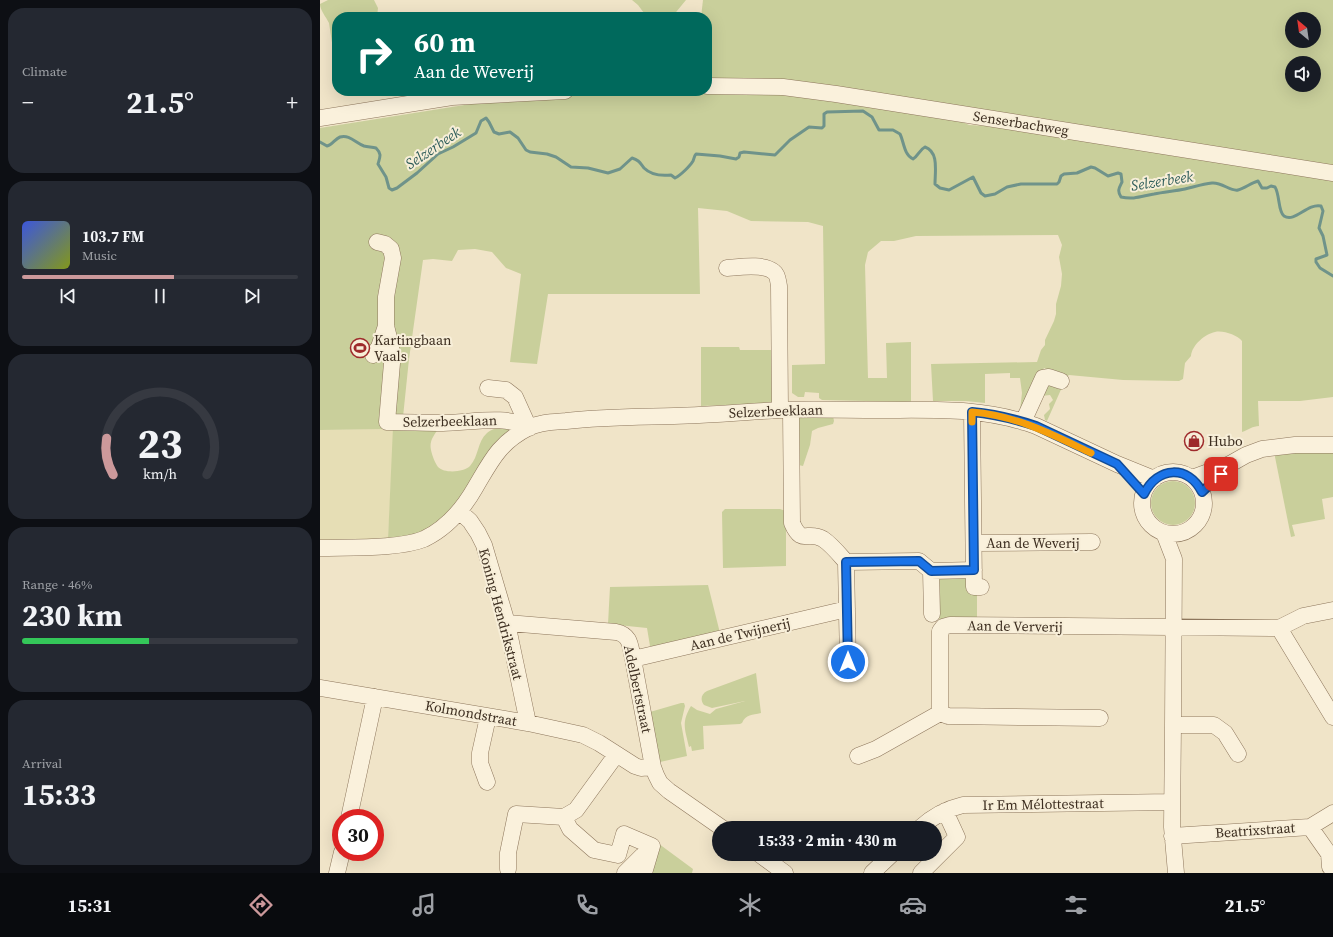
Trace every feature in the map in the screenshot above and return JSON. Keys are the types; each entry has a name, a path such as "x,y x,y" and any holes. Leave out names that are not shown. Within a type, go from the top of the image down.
{"street":[{"name":"Senserbachweg","path":"712,86 783,87 836,94 1333,173"},
{"path":"320,118 452,97 471,96"},
{"path":"373,355 379,347 386,326 387,291 393,258 391,249 385,244 377,242"},
{"path":"727,268 767,268 775,273 778,279 792,523 796,533 802,537 813,536 822,539 837,551 846,562 848,662"},
{"name":"Selzerbeeklaan","path":"386,326 391,346 392,363 387,422 445,423 503,420 514,422 529,428"},
{"path":"1023,422 1045,374 1061,381"},
{"path":"488,388 506,390 515,397 529,428"},
{"name":"Selzerbeeklaan","path":"320,548 389,545 424,539 440,530 460,512 468,501 493,457 507,442 529,428 544,423 589,418 675,416 786,410 954,410 990,413 1036,426 1117,464 1154,479"},
{"name":"Aan de Weverij","path":"972,412 974,587 981,587"},
{"path":"1192,478 1230,464 1246,455 1262,449 1295,445 1333,445"},
{"path":"1117,464 1144,494"},
{"path":"1202,492 1230,464"},
{"path":"1173,472 1192,478 1202,492 1204,505 1202,516 1195,525 1186,532 1175,534 1164,533 1151,525 1142,505 1144,494 1148,485 1154,479 1163,474 1173,472"},
{"name":"Koning Hendrikstraat","path":"460,512 478,532 484,545 507,623 528,723"},
{"path":"1174,559 1186,532"},
{"path":"1164,533 1174,559 1172,836 1176,873"},
{"name":"Aan de Weverij","path":"974,543 1092,542"},
{"path":"846,562 919,561 931,571 974,570"},
{"path":"931,571 932,614"},
{"name":"Aan de Twijnerij","path":"633,659 847,609"},
{"path":"1173,628 1279,628 1303,616 1333,610"},
{"name":"Adelbertstraat","path":"507,623 622,633 626,635 633,659 653,767"},
{"name":"Aan de Ververij","path":"940,713 940,631 943,627 950,625 1173,628"},
{"path":"1279,628 1333,717"},
{"name":"Kolmondstraat","path":"320,688 528,723 583,735 599,743 635,766 642,768 653,767"},
{"path":"351,809 375,697"},
{"path":"858,756 876,749 940,713 948,716 1100,718"},
{"path":"487,782 480,763 480,754 488,716"},
{"path":"1173,726 1214,725 1225,733 1238,754"},
{"path":"508,869 508,853 516,814 564,817 576,810 616,754"},
{"path":"653,767 660,783 712,821"},
{"name":"Ir Em Mélottestraat","path":"928,821 937,814 963,805 1172,802"},
{"path":"921,873 957,837 945,811"},
{"name":"Beatrixstraat","path":"1172,836 1310,827 1333,813"},
{"path":"564,817 570,829 594,850 633,855"},
{"path":"1310,827 1329,854 1330,867"},
{"path":"625,873 633,855"},
{"path":"633,855 644,873"},
{"path":"337,873 340,861"},
{"path":"769,861 785,873"}],"shaded area":[{"path":"394,427 388,539 320,542 320,430 387,429"}],"green space":[{"path":"328,0 374,0 378,8 378,12 332,12 332,42 329,23 320,4"},
{"path":"632,0 686,0 676,12 643,12"},
{"path":"703,0 1333,0 1333,167 712,82 712,12 702,12"},
{"path":"712,91 802,92 958,120 969,125 987,126 1333,178 1333,397 1300,401 1258,401 1259,426 1242,432 1242,341 1230,334 1218,332 1207,335 1196,344 1191,356 1185,363 1183,379 1179,381 1123,380 1069,375 1065,378 1044,368 1023,408 1020,410 1022,393 1020,378 1010,378 1010,373 985,374 985,403 966,401 933,401 931,364 1037,362 1054,321 1056,304 1061,286 1062,274 1059,257 1062,245 1058,235 916,236 894,241 881,241 868,252 865,265 868,378 887,378 886,343 911,342 911,402 822,400 819,398 819,393 805,392 804,397 798,397 792,393 792,365 825,364 823,226 808,222 751,221 727,211 698,208 700,294 548,294 537,364 510,362 521,274 506,268 492,252 475,249 458,250 452,261 433,259 423,260 409,359 403,417 439,428 431,441 431,452 438,467 445,471 459,471 470,466 475,458 481,441 490,431 508,427 516,428 465,497 427,532 388,539 393,427 387,429 320,430 320,128 521,96 712,96"},
{"path":"701,347 739,347 740,350 773,350 773,403 701,406"},
{"path":"1045,385 1063,385 1047,421 1045,420 1044,415 1050,409 1049,404 1053,400 1050,395 1041,396"},
{"path":"833,416 833,424 812,431 810,445 803,466 794,464 795,417"},
{"path":"1333,449 1333,497 1322,499 1325,519 1292,525 1295,536 1291,537 1274,452"},
{"path":"1169,481 1177,481 1189,487 1195,499 1195,507 1189,519 1177,525 1169,525 1157,519 1151,507 1151,499 1157,487"},
{"path":"725,509 780,509 786,511 786,566 723,568 722,512"},
{"path":"968,575 977,593 977,620 941,620 935,615 935,586 940,577"},
{"path":"708,585 720,633 656,648 650,646 647,628 608,624 610,587"},
{"path":"756,673 761,713 747,716 740,724 703,726 704,749 692,751 691,746 689,747 685,731 686,717 691,706 697,710 710,714 716,709 745,701 712,708 704,705 702,695 707,691"},
{"path":"684,703 685,706 681,723 687,756 660,762 650,712"},
{"path":"655,841 693,869 692,873 646,873"}],"waterway":[{"name":"Selzerbeek","path":"320,142 327,146 343,136 352,139 361,145 376,148 380,154 378,164 386,177 389,188 392,190 417,173 438,154 476,133 481,121 486,118 494,132 499,134 510,132 518,138 526,150 556,157 571,167 588,168 608,173 620,169 632,158 638,161 644,168 653,174 671,175 675,178 683,173 693,161 696,154 736,159 739,157 740,153 744,152 775,155 790,140 809,127 822,128 824,126 824,114 827,112 863,111 872,117 879,130 893,130 900,134 908,155 913,159 925,147 929,149 935,162 935,184 940,188 949,190 973,177 981,193 985,196 995,194 1007,187 1021,184 1057,184 1061,176 1064,174 1077,173 1091,167 1108,176 1118,173 1121,174 1122,182 1119,188 1119,193 1121,197 1126,198 1185,189 1212,183 1219,184 1232,190 1238,190 1258,181 1262,188 1271,186 1275,187 1277,190 1281,211 1284,216 1292,217 1311,207 1321,206 1323,211 1319,228 1323,236 1327,255 1316,259 1316,262 1320,268 1333,276"}],"slow traffic":[{"path":"972,422 972,412 990,413 1036,426 1091,453"}],"place":[{"name":"Kartingbaan Vaals","path":"360,348"},
{"name":"Hubo","path":"1194,441"}],"route":[{"path":"848,662 846,562 919,561 931,571 974,570 972,412 990,413 1036,426 1117,464 1144,494 1148,485 1154,479 1163,474 1173,472 1192,478 1202,492 1221,474"}]}
